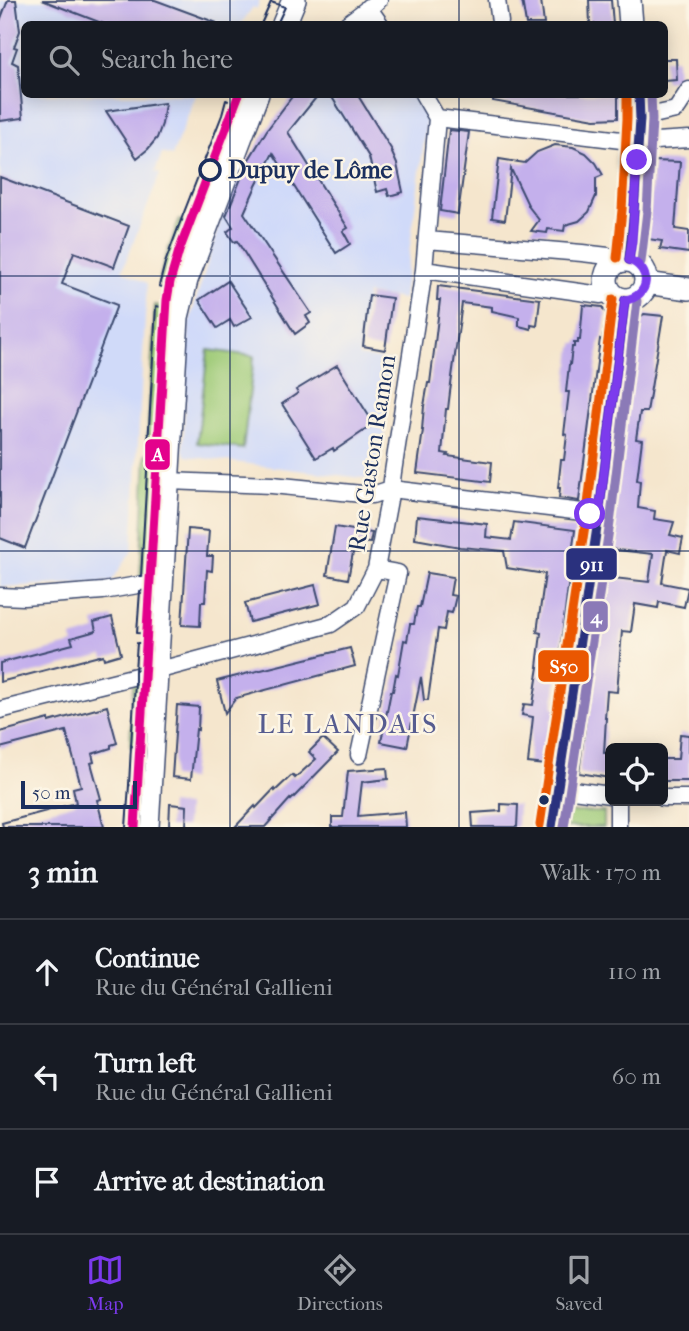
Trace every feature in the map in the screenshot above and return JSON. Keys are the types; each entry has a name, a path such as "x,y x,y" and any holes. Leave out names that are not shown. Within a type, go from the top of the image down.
{"main road":[{"path":"285,21 295,0"},
{"path":"629,0 631,21"},
{"path":"147,827 177,317 186,280 255,98"},
{"path":"621,261 636,262 645,275 643,289 633,299 618,296 606,280 610,268 621,261 632,241 639,98"},
{"path":"552,827 599,514 618,296"}],"street":[{"path":"497,0 500,21"},
{"path":"351,21 374,4 379,21"},
{"path":"639,118 677,110 689,90"},
{"path":"425,98 437,118 638,142 689,139"},
{"name":"Rue Gaston Ramon","path":"0,710 331,624 357,606 376,569 391,489 424,270 437,118"},
{"path":"427,240 582,253 608,256 621,261"},
{"path":"424,270 618,296"},
{"path":"646,282 689,289"},
{"path":"168,481 272,485 372,495 391,489 599,514"},
{"path":"359,755 398,573 376,569"},
{"path":"0,596 24,597 103,591 160,580"},
{"path":"558,788 605,794"},
{"path":"668,798 689,798"},
{"path":"618,806 618,827"}],"shaded area":[{"path":"0,0 260,0 257,9 253,7 243,21 21,21 21,98 195,98 172,156 162,153 155,172 160,174 122,271 147,283 132,551 111,582 0,587"},
{"path":"292,98 413,98 427,119 403,299 367,294 359,356 394,361 379,473 370,479 186,456 183,450 189,323 223,212 255,149"}],"green space":[{"path":"179,220 201,228 175,287 159,285 163,264"},
{"path":"155,305 163,307 171,318 165,446 147,445"},
{"path":"208,350 254,356 243,449 197,443"},
{"path":"146,454 165,455 150,576 140,578"},
{"path":"135,683 146,688 146,747 130,746"},
{"path":"568,812 604,812 604,827 566,827"}],"building":[{"path":"8,0 16,0 20,31 12,62 18,65 23,118 0,121 0,21"},
{"path":"42,0 155,0 212,21 96,21"},
{"path":"522,0 541,0 544,21 526,21"},
{"path":"589,0 611,0 613,21 590,21"},
{"path":"668,59 676,59 677,80 668,81"},
{"path":"291,98 316,98 288,132 348,228 343,231 350,244 336,253 273,153 244,213 311,313 306,316 310,323 295,334 237,241 234,242 227,232 233,227 226,216 248,161"},
{"path":"332,98 359,98 393,152 403,192 389,196 387,189 377,192 369,157"},
{"path":"493,98 618,98 618,118 595,119 493,101"},
{"path":"165,103 157,138 137,158 106,111"},
{"path":"449,130 469,132 458,214 440,211"},
{"path":"555,145 573,147 586,153 603,175 596,178 596,196 589,212 579,221 565,225 564,231 531,231 539,220 529,207 511,169 505,220 492,218 499,159 525,163 537,152"},
{"path":"653,161 680,162 675,229 689,231 689,253 660,249 662,241 648,239"},
{"path":"0,177 129,226 114,267 74,252 62,284 117,305 25,548 0,538"},
{"path":"228,281 252,317 234,327 230,320 217,328 199,300"},
{"path":"438,286 540,299 537,326 531,325 531,329 519,326 519,317 492,311 492,307 462,303 442,453 492,462 490,482 417,473 440,300 437,300"},
{"path":"369,295 392,298 385,350 363,346"},
{"path":"583,305 602,307 606,314 602,340 600,339 579,501 559,498 558,488 567,435 564,434 569,365 572,347 580,340"},
{"path":"644,314 663,316 647,412 640,412 636,439 642,440 637,480 640,481 638,508 655,511 654,519 674,522 670,535 683,538 680,553 667,550 662,583 688,588 684,607 659,602 658,608 635,604 631,632 622,631 617,692 607,691 605,777 579,773 605,577 649,582 653,554 609,549 639,318"},
{"path":"337,365 374,424 334,451 333,448 316,458 282,404 298,393 296,390"},
{"path":"417,516 487,524 486,537 511,540 514,522 575,530 553,708 556,708 554,719 551,719 546,765 528,763 533,717 522,715 524,704 533,705 541,633 537,632 545,574 507,568 504,551 415,539"},
{"path":"335,527 372,533 370,543 355,542 348,579 327,575"},
{"path":"188,529 209,531 207,556 213,556 212,571 207,570 205,602 201,602 200,626 182,625"},
{"path":"427,573 453,577 450,595 456,596 452,613 447,612 444,630 438,629 428,700 424,700 421,677 407,747 381,742 404,640 407,641 410,624 414,624 417,607 420,607"},
{"path":"315,585 320,604 250,622 245,603"},
{"path":"112,617 121,654 104,659 103,655 0,682 0,663 73,644 71,638 96,631 94,622"},
{"path":"350,648 355,666 236,698 225,713 217,681"},
{"path":"177,705 199,707 191,779 172,777"},
{"path":"107,706 117,743 111,745 111,748 92,754 94,762 91,763 101,799 97,800 104,827 3,827 2,823 76,803 73,788 81,786 66,731 0,748 0,732"},
{"path":"680,734 689,735 689,781 668,781 668,759 678,759"},
{"path":"323,738 338,752 265,827 235,827 274,789 275,791 292,775 295,778 316,759 309,752"},
{"path":"387,768 388,779 362,782 358,816 405,812 406,827 332,827 332,817 343,817 348,771"},
{"path":"170,804 187,806 186,827 169,827"},
{"path":"501,804 518,805 517,827 473,827 472,813 501,811"}],"tram line":[{"path":"262,21 271,2 285,7 278,21"},
{"path":"226,100 240,106 194,225 181,220 226,100"},
{"path":"181,220 194,225 179,266 174,290 159,286 181,220"},
{"path":"156,306 171,309 163,446 148,445 156,306"},
{"path":"148,454 162,455 156,571 150,576 141,577 148,454"},
{"path":"150,590 155,592 152,634 137,633 140,591 150,590"},
{"path":"137,643 152,643 150,663 135,670 137,643"},
{"path":"150,663 148,701 146,688 135,683 135,670 150,663"},
{"path":"135,683 143,685 148,691 146,747 131,746 135,683"},
{"path":"131,746 146,747 143,786 129,785 131,746"},
{"path":"126,827 129,785 143,786 141,827"}],"transit line":[{"name":"A","path":"135,827 167,300 179,251 237,98"},
{"name":"S50","path":"617,258 627,98"},
{"name":"911","path":"629,260 640,119 639,98"},
{"name":"4","path":"641,262 647,211 651,98"},
{"name":"S50","path":"540,825 587,512 613,299"},
{"name":"911","path":"552,827 599,514 625,300"},
{"name":"4","path":"564,827 611,516 637,301"}],"place":[{"name":"Dupuy de Lôme","path":"210,170"}],"district":[{"name":"LE LANDAIS","path":"348,723"}],"route":[{"path":"590,514 599,514 625,300 639,295 646,282 642,268 629,260 637,160"}]}
